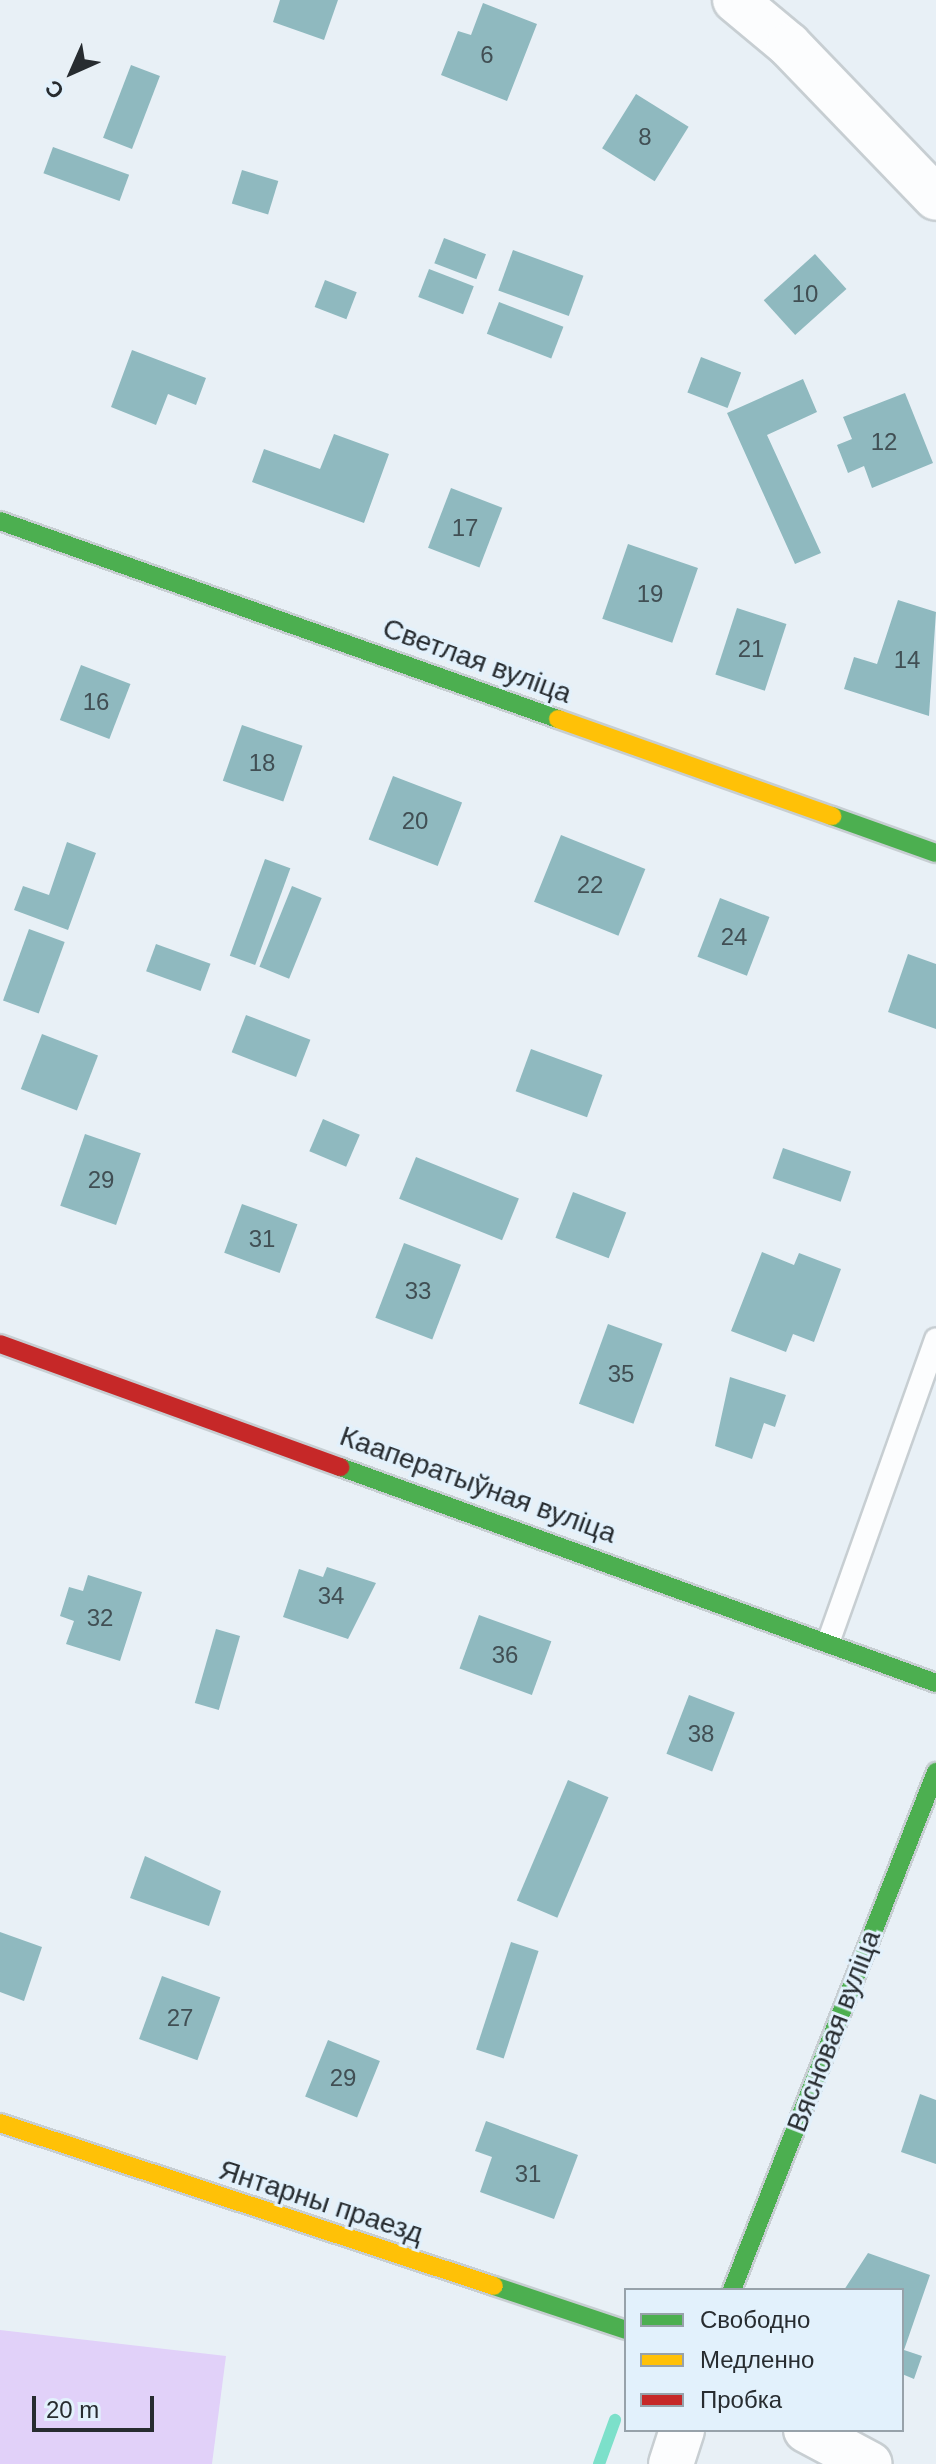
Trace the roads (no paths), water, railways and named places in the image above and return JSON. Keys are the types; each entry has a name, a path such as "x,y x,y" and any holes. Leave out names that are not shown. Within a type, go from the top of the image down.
{"street":[{"path":"735,0 789,45 936,198"},
{"name":"Светлая вуліца","path":"0,521 936,853"},
{"name":"Кааператыўная вуліца","path":"0,1344 829,1640 936,1683"},
{"name":"Вясновая вуліца","path":"733,2288 936,1772"},
{"name":"Янтарны праезд","path":"0,2123 624,2329"},
{"path":"671,2464 681,2432"},
{"path":"810,2432 870,2464"}],"lane":[{"path":"829,1640 936,1339"}],"waterway":[{"path":"599,2464 615,2420"}]}
